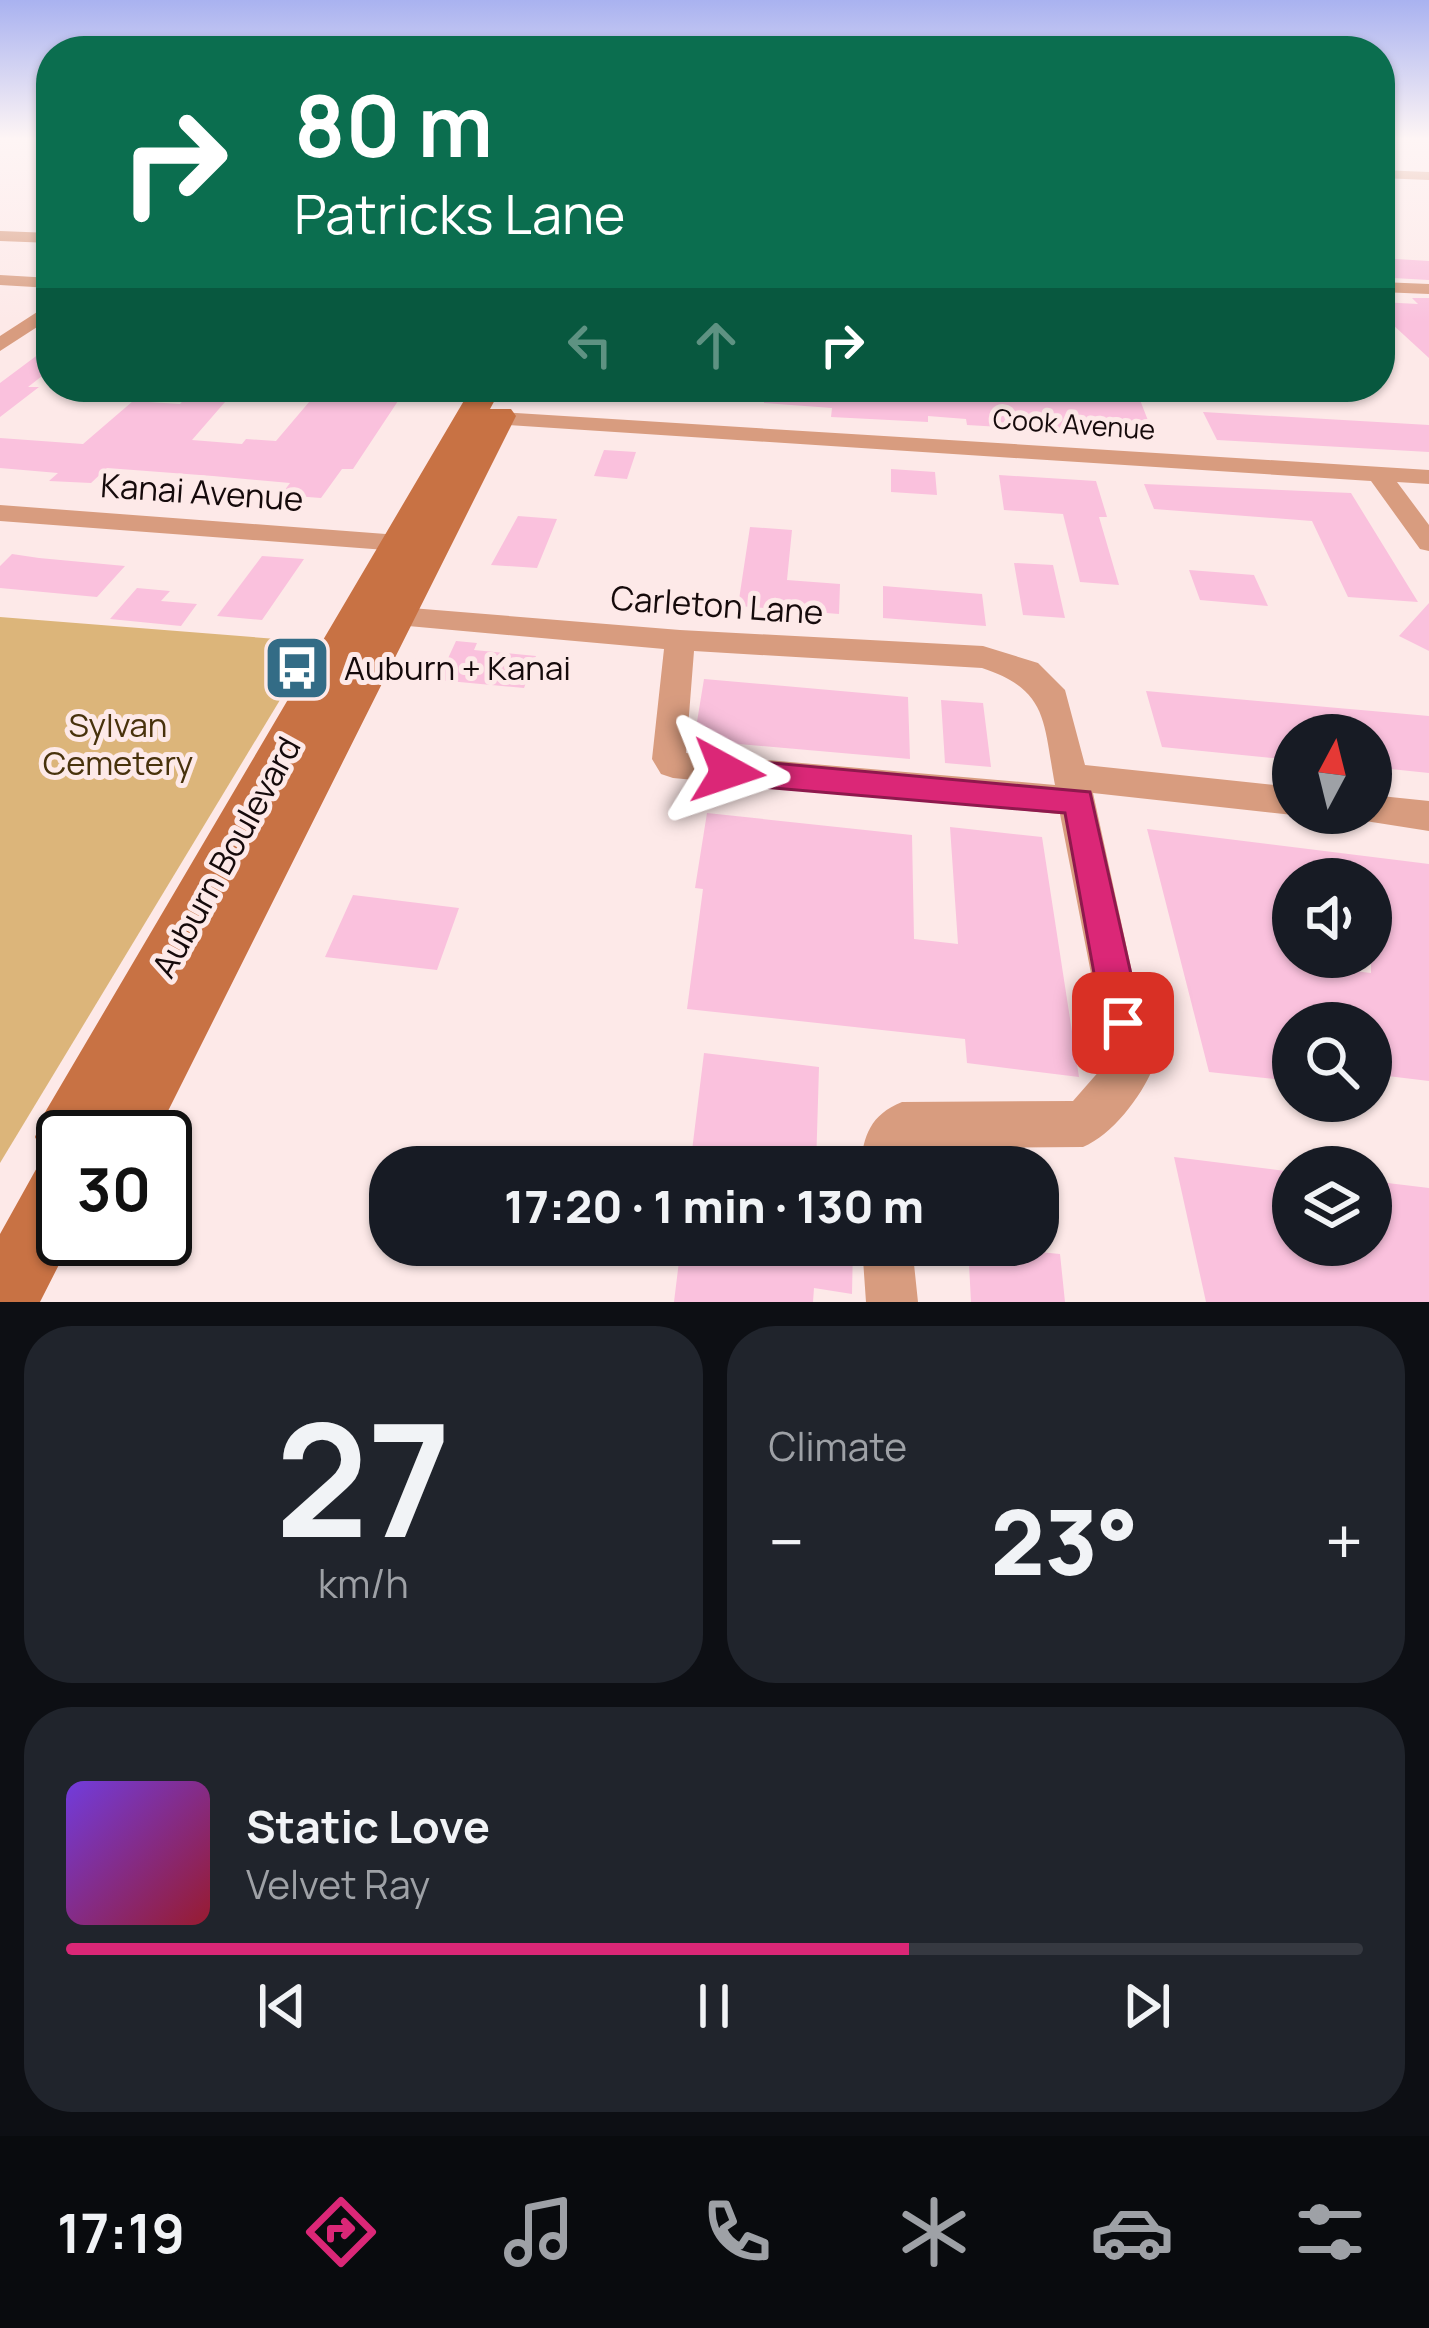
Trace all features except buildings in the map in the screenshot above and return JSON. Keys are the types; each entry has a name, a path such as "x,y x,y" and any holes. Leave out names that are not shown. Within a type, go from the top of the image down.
{"main road":[{"name":"Auburn Boulevard","path":"135,1110 260,877 380,616 400,543 496,402"},
{"name":"Auburn Boulevard","path":"83,1110 380,616 497,402"},
{"path":"106,1110 124,1078 142,1006 260,877"},
{"name":"Auburn Boulevard","path":"0,1256 36,1192"},
{"path":"2,1302 36,1238"},
{"path":"33,1302 52,1266"}],"street":[{"path":"0,236 36,237"},
{"path":"0,280 36,282"},
{"path":"1395,287 1429,289"},
{"path":"0,345 36,320"},
{"name":"Cook Avenue","path":"579,402 1429,477"},
{"path":"1378,474 1429,543"},
{"name":"Kanai Avenue","path":"0,513 400,543"},
{"name":"Carleton Lane","path":"380,616 982,657 1027,671 1054,698 1074,789"},
{"path":"680,640 669,759 673,765 1272,800"},
{"path":"885,1146 902,1125 1083,1124 1131,1068 1074,789"},
{"path":"1392,812 1429,816"},
{"path":"889,1266 892,1302"}],"green space":[{"name":"Sylvan Cemetery","path":"0,617 315,642 0,1163"}],"place":[{"name":"Auburn + Kanai","path":"297,668"}],"route":[{"path":"728,772 1079,801 1123,1023"}]}
